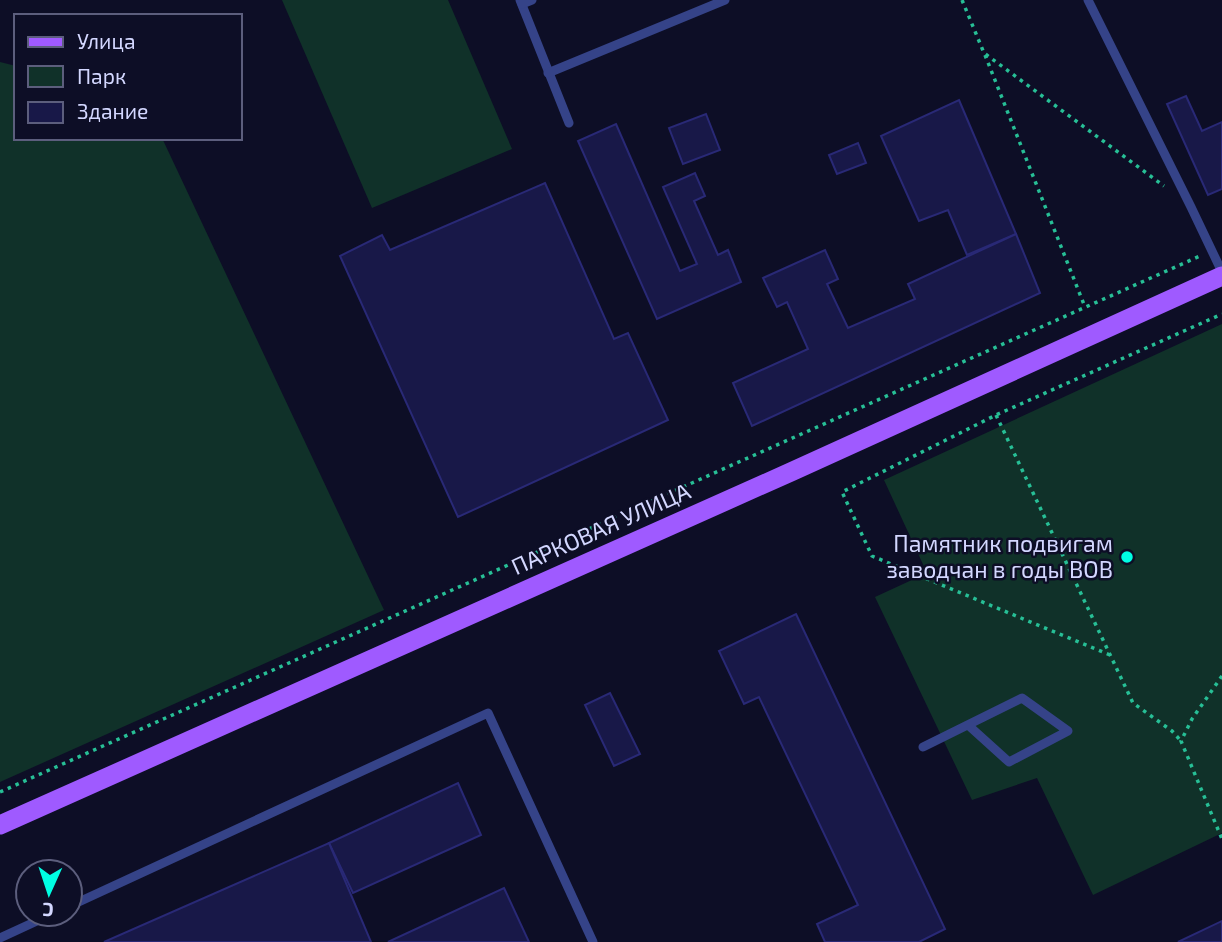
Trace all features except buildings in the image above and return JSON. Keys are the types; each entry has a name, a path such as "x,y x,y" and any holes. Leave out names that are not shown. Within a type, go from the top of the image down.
{"main road":[{"name":"ПАРКОВАЯ УЛИЦА","path":"0,825 793,471 1222,274"}],"lane":[{"path":"532,0 521,2 569,123"},
{"path":"548,73 725,0"},
{"path":"1088,0 1222,274"},
{"path":"923,747 968,724 1022,698 1068,731 1009,762 968,724"},
{"path":"84,899 488,713 593,942"},
{"path":"0,938 21,928"}],"path":[{"path":"961,0 1086,307"},
{"path":"984,53 1191,206"},
{"path":"0,792 1212,251"},
{"path":"1110,655 872,556 842,492 996,415 1222,314"},
{"path":"996,415 1133,703 1172,731 1181,741 1222,839"},
{"path":"1181,741 1192,719 1222,676"}],"green space":[{"path":"282,0 448,0 512,149 372,208"},
{"path":"0,62 14,66 14,140 163,140 384,610 0,782"},
{"path":"1222,324 1222,833 1093,895 1037,778 972,800 875,597 927,573 884,480"}],"place":[{"name":"Памятник подвигам заводчан в годы ВОВ","path":"1127,557"}]}
